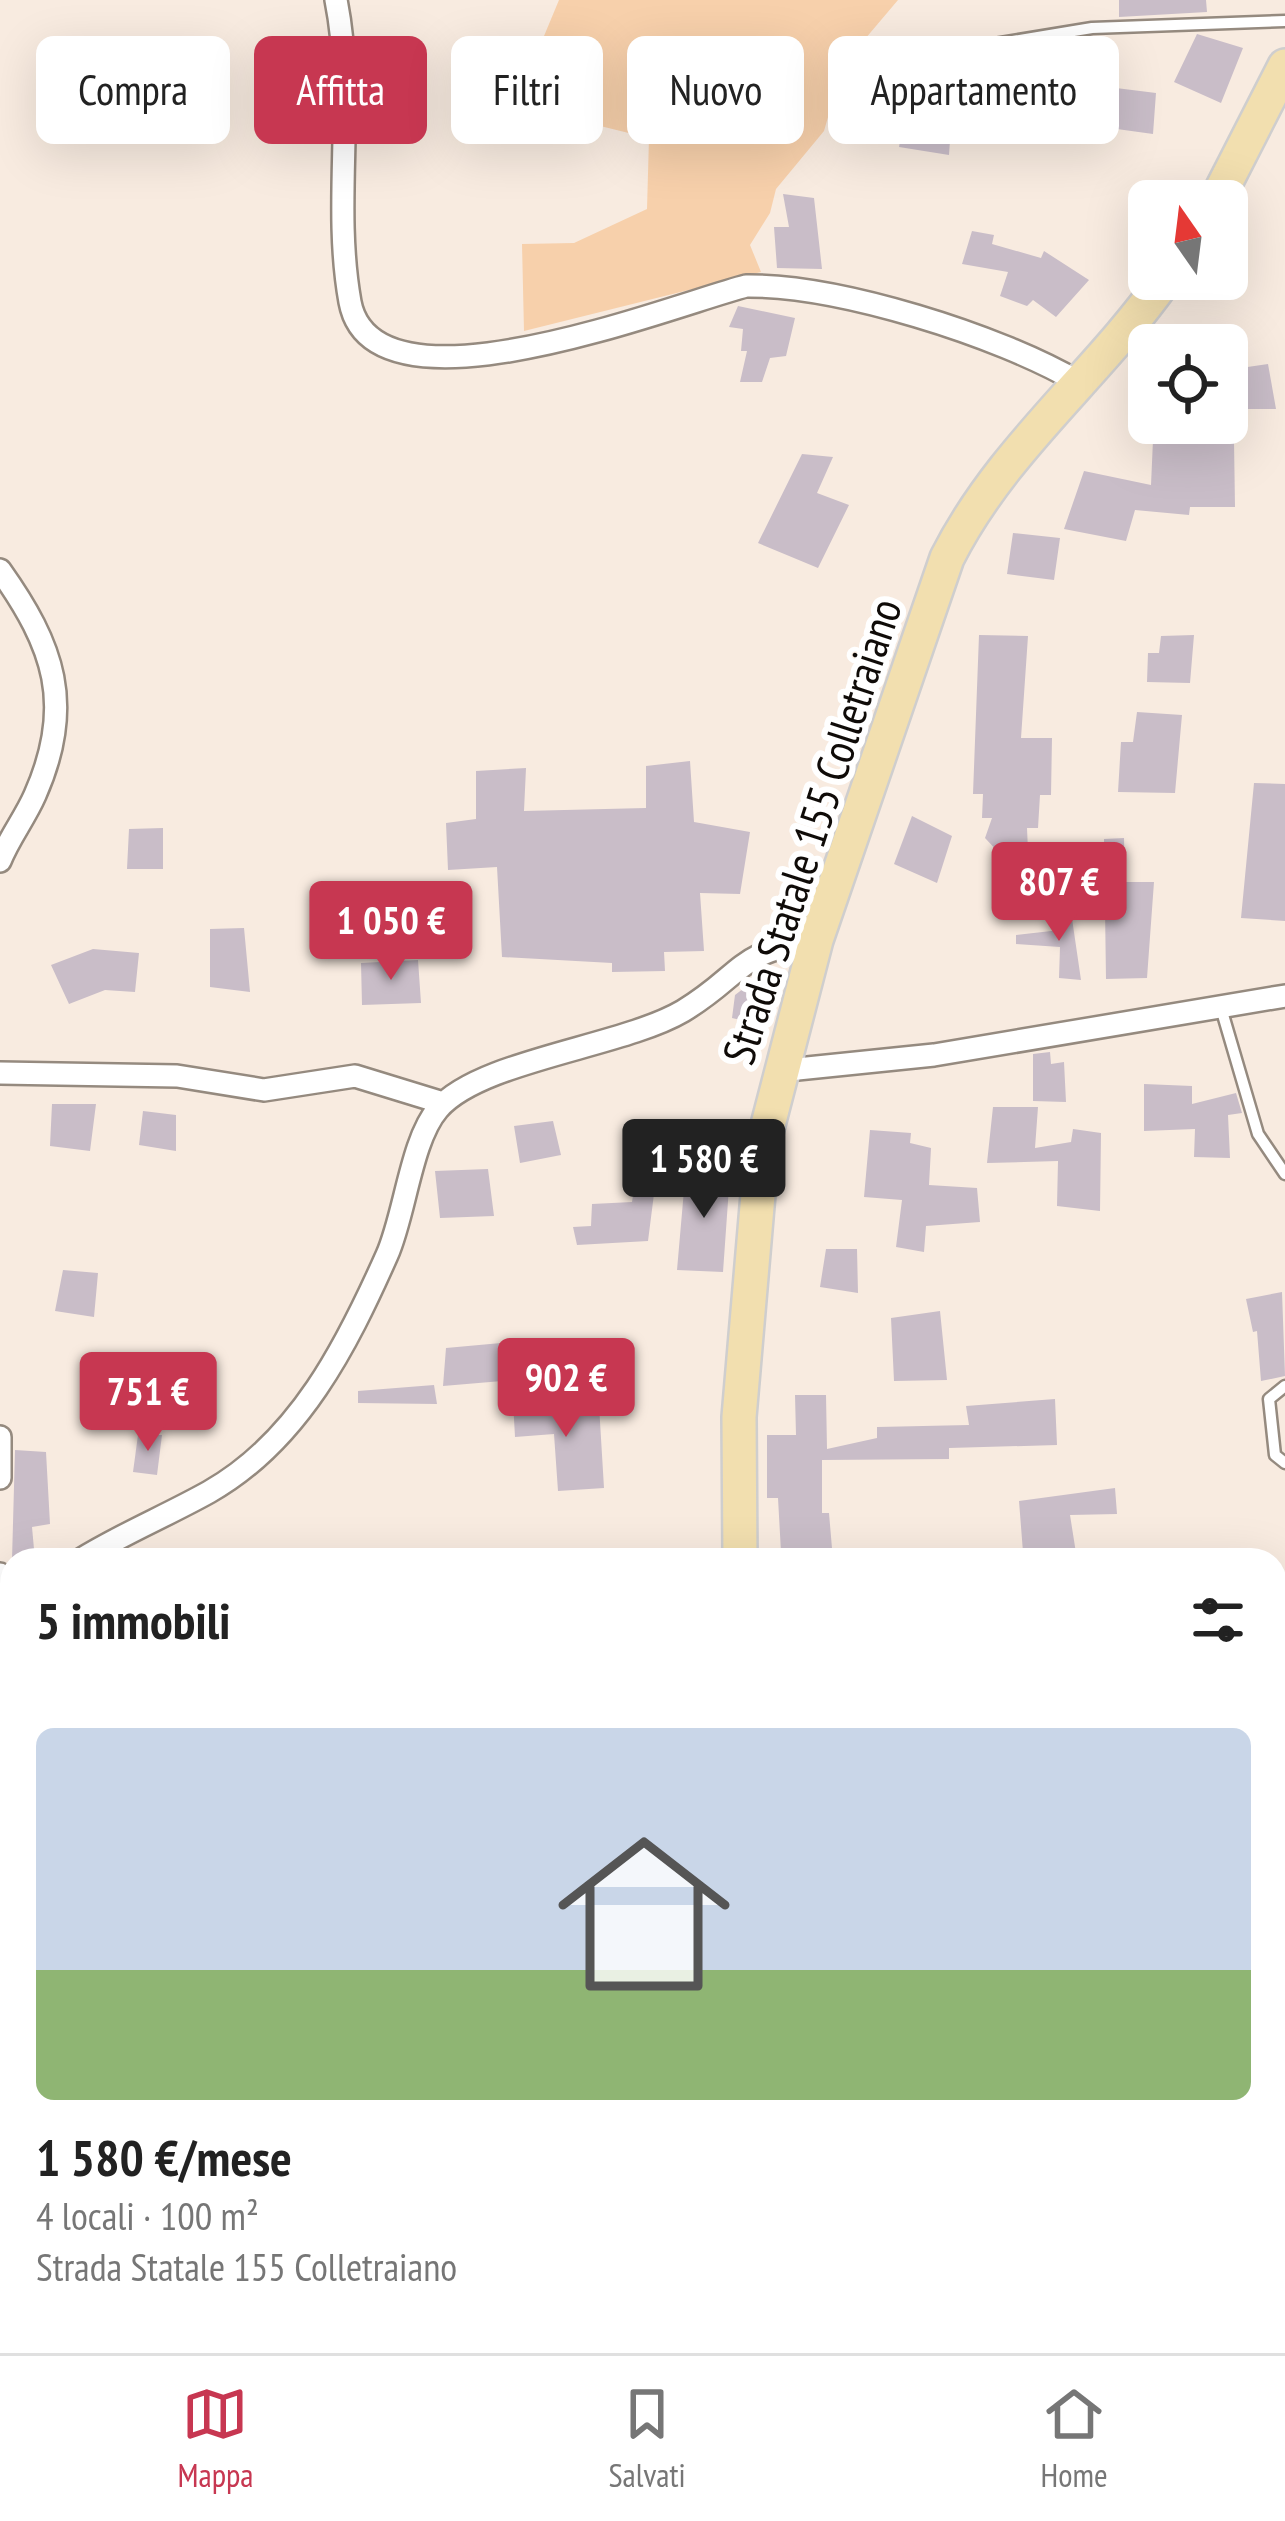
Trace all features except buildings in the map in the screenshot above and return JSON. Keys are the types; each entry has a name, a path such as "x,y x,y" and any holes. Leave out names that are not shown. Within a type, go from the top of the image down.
{"main road":[{"path":"1227,180 1285,66"},
{"name":"Strada Statale 155 Colletraiano","path":"740,1548 740,1418 762,1148 778,1071 816,940 947,558 970,511 1007,460 1147,300"}],"street":[{"path":"336,0 348,99 345,230 351,306 363,334 382,348 464,357 529,350 710,295 746,286 781,286 966,334 1078,382"},
{"path":"0,570 49,650 56,696 51,752 34,798 0,861"},
{"path":"99,1548 212,1491 298,1413 327,1377 389,1250 426,1128 443,1103 506,1074 684,1010 751,956 816,940"},
{"path":"778,1071 934,1055 1285,996"},
{"path":"0,1073 177,1076 264,1090 356,1076 443,1103"},
{"path":"0,1437 0,1478"}],"lane":[{"path":"1040,36 1092,28 1285,22"},
{"path":"1220,1005 1258,1134 1285,1174"},
{"path":"1285,1386 1269,1399 1275,1455 1285,1463"}],"shaded area":[{"path":"559,0 898,0 868,36 828,36 828,117 824,131 776,189 770,213 750,245 761,272 524,331 522,244 574,243 647,209 649,144 804,144 804,36 627,36 627,133 603,127 603,36 544,36"}]}
